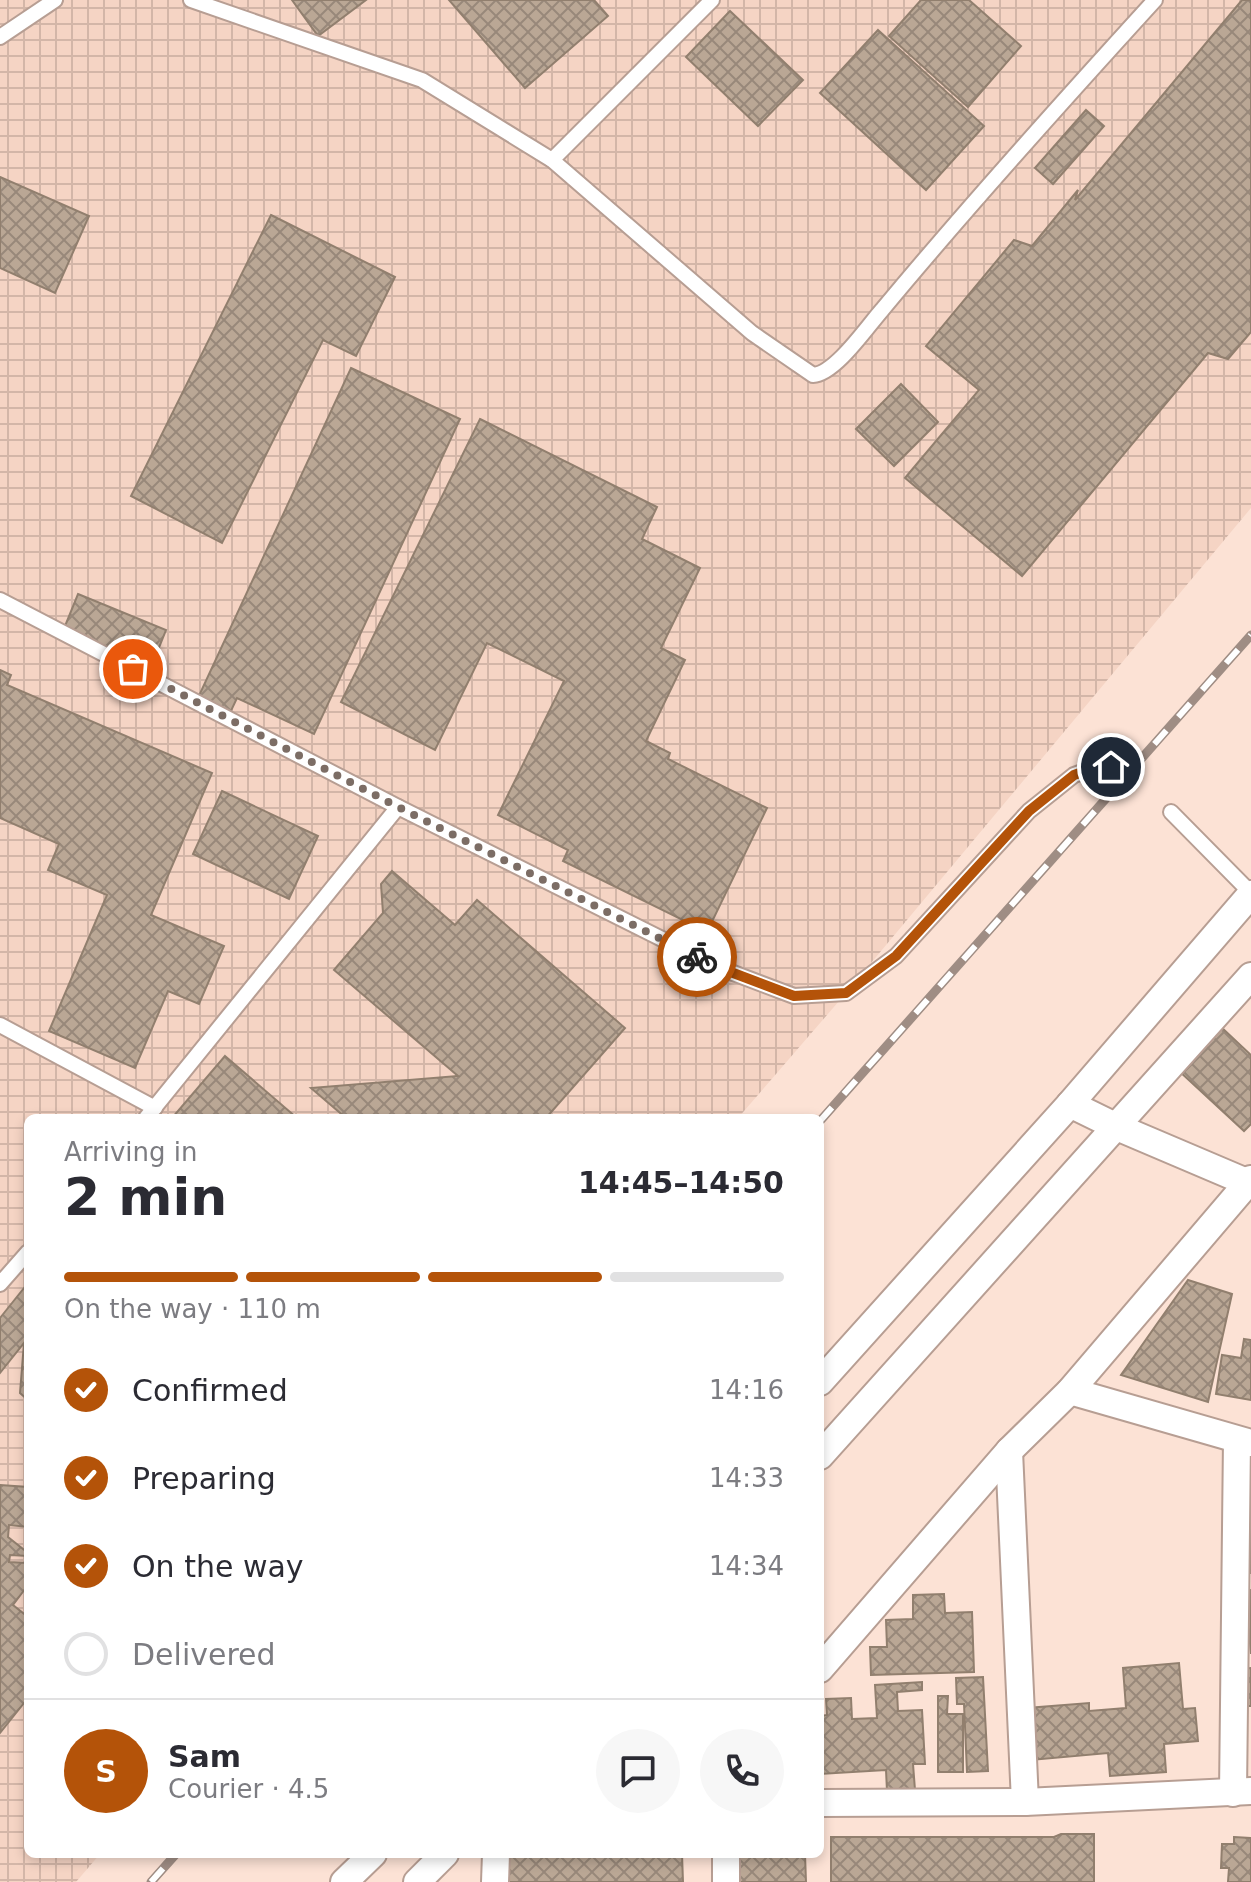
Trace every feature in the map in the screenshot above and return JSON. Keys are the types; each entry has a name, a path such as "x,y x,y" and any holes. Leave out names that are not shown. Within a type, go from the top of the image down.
{"street":[{"path":"824,1378 1070,1104 1251,893"},
{"path":"824,1452 1251,976"},
{"path":"824,1664 1009,1451 1070,1391 1250,1182 1117,1127 1070,1104"},
{"path":"824,1803 1025,1802 1242,1792 1244,1441 1070,1391"},
{"path":"1009,1451 1025,1802"},
{"path":"344,1882 369,1858"},
{"path":"417,1882 441,1858"},
{"path":"495,1882 496,1858"},
{"path":"726,1858 726,1882"}],"lane":[{"path":"0,37 55,0"},
{"path":"191,0 422,80 552,160 752,333 803,370 819,375 825,373 850,348 961,214 1155,0"},
{"path":"552,160 712,0"},
{"path":"0,600 398,807 720,968 794,996 846,993 896,956 1029,811 1074,775 1099,766 1111,767"},
{"path":"0,1025 150,1113 398,807"},
{"path":"1171,812 1251,893"},
{"path":"0,1284 24,1257"}],"shaded area":[{"path":"0,0 1251,0 1251,508 741,1114 24,1114 24,1858 97,1858 76,1882 0,1882"}],"building":[{"path":"292,0 366,0 318,36"},
{"path":"449,0 594,0 608,16 525,88"},
{"path":"921,0 969,0 1021,46 968,107 889,36"},
{"path":"1242,0 1251,0 1251,332 1228,359 1208,353 1022,576 905,478 979,390 926,346 1014,240 1032,246 1078,190 1075,200"},
{"path":"730,11 803,80 758,126 686,57"},
{"path":"878,30 984,126 926,190 820,93"},
{"path":"1086,110 1104,126 1053,184 1035,168"},
{"path":"0,177 89,216 55,293 0,268"},
{"path":"271,215 395,277 356,356 323,340 222,543 131,496"},
{"path":"351,368 460,419 314,734 237,698 229,715 197,700"},
{"path":"901,384 938,422 894,466 856,429"},
{"path":"480,419 657,507 642,539 700,568 661,648 685,660 646,741 670,753 668,759 767,808 707,932 563,861 568,850 498,815 564,681 487,643 435,750 341,702"},
{"path":"78,594 166,630 152,665 63,631"},
{"path":"0,670 11,675 7,685 212,773 151,915 224,946 199,1004 168,991 135,1068 49,1031 107,895 48,870 59,844 0,818"},
{"path":"222,791 318,836 289,899 193,854"},
{"path":"392,871 455,925 477,900 625,1028 550,1114 341,1114 311,1088 458,1076 334,970 383,913 381,884"},
{"path":"1220,1026 1251,1055 1251,1124 1244,1131 1179,1071"},
{"path":"225,1056 292,1114 175,1114"},
{"path":"1188,1280 1232,1294 1208,1402 1121,1375"},
{"path":"24,1288 24,1343 0,1373 0,1318"},
{"path":"1244,1339 1251,1340 1251,1400 1216,1394 1222,1355 1241,1358"},
{"path":"24,1343 24,1396 20,1393"},
{"path":"1251,1476 1251,1573 1250,1573"},
{"path":"0,1485 24,1487 24,1527 9,1525 8,1537 24,1550 24,1556 10,1555 9,1562 24,1563 24,1590 13,1605 24,1614 24,1703 0,1733"},
{"path":"1251,1590 1251,1654 1245,1591"},
{"path":"944,1594 945,1613 972,1612 974,1672 871,1675 870,1647 887,1647 886,1620 913,1619 913,1595"},
{"path":"1179,1663 1183,1709 1195,1708 1198,1741 1164,1744 1166,1772 1110,1776 1108,1753 1031,1760 1027,1708 1089,1703 1089,1711 1126,1708 1123,1668"},
{"path":"1251,1668 1251,1706 1244,1706 1241,1669"},
{"path":"983,1677 988,1771 967,1772 964,1704 957,1704 956,1678"},
{"path":"922,1682 922,1690 897,1692 898,1711 922,1710 925,1764 913,1764 915,1790 887,1791 886,1770 824,1774 826,1699 851,1698 852,1719 877,1718 875,1685"},
{"path":"938,1696 948,1696 947,1714 963,1714 963,1772 938,1772"},
{"path":"1061,1834 1094,1834 1094,1882 831,1882 831,1837 1054,1837"},
{"path":"1234,1837 1251,1838 1251,1882 1228,1882 1229,1868 1221,1868 1222,1844 1234,1844"},
{"path":"501,1858 682,1858 683,1882 502,1882"},
{"path":"730,1858 805,1858 806,1882 731,1882"}],"railway":[{"path":"824,1116 1251,635"},
{"path":"151,1882 172,1858"}],"way so far":[{"path":"133,669 697,957"}],"route":[{"path":"697,957 794,996 846,993 896,956 1029,811 1074,775 1099,766 1111,767"}]}
